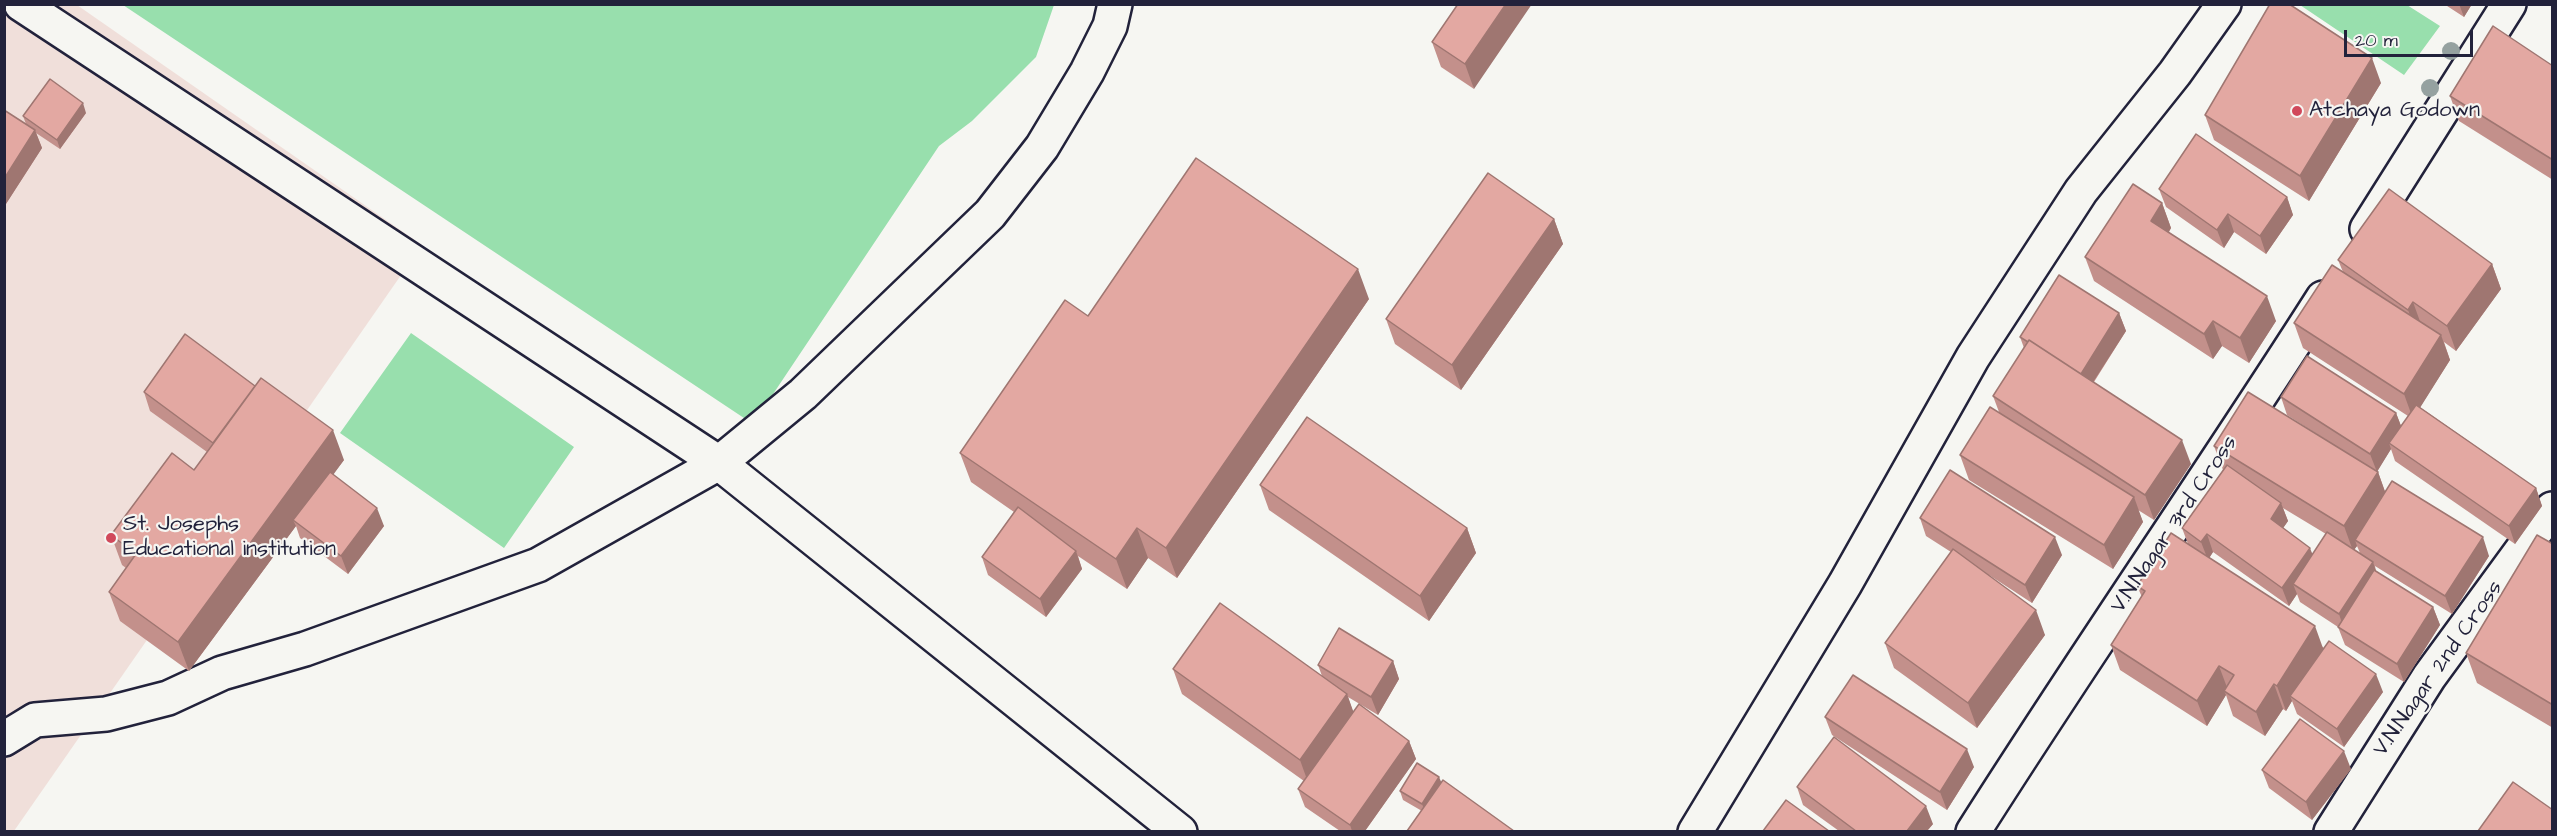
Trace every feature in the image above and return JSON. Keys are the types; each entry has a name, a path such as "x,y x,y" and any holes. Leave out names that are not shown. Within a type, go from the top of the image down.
{"street":[{"path":"21,4 719,463 1180,831"},
{"path":"4,739 34,720 106,714 168,698 222,673 305,649 537,565 719,463 803,394 990,214 1042,147 1087,72 1110,27 1115,4"},
{"path":"1695,831 1845,584 1973,357 2081,191 2175,73 2224,4"},
{"name":"V.N.Nagar 3rd Cross","path":"1973,831 2058,699 2249,415 2509,4"},
{"name":"V.N.Nagar 2nd Cross","path":"2331,831 2429,677 2553,509"}],"shaded area":[{"name":"St. Josephs Educational institution","path":"5,5 77,5 422,245 14,831 5,832"}],"green space":[{"path":"123,5 1054,5 1036,57 972,121 939,146 753,424"},
{"path":"2300,5 2407,5 2440,26 2404,75"},
{"path":"411,333 574,447 504,548 340,433"}],"building":[{"path":"1458,4 1506,4 1465,64 1432,42"},
{"name":"Atchaya Godown","path":"2270,4 2289,4 2372,58 2300,176 2205,115"},
{"path":"2493,26 2553,66 2553,160 2450,96"},
{"path":"50,79 83,103 57,140 23,116"},
{"path":"4,110 35,130 4,179"},
{"path":"2196,134 2287,197 2260,236 2228,214 2217,230 2159,189"},
{"path":"1196,158 1358,269 1166,548 1137,528 1116,559 960,453 1065,300 1088,316"},
{"path":"1488,173 1554,219 1452,365 1386,319"},
{"path":"2133,184 2162,203 2151,221 2267,296 2240,338 2213,321 2204,334 2085,257"},
{"path":"2389,189 2492,264 2447,326 2413,302 2408,310 2338,260"},
{"path":"2332,265 2441,335 2404,394 2294,323"},
{"path":"2059,275 2119,313 2081,374 2029,340 2028,342 2020,337"},
{"path":"185,334 255,386 213,443 144,392"},
{"path":"2029,340 2182,440 2145,495 1993,396"},
{"path":"2307,356 2396,413 2370,454 2281,397"},
{"path":"261,378 333,430 178,642 109,592 136,554 111,535 172,453 194,470"},
{"path":"2248,392 2378,472 2344,526 2214,446"},
{"path":"2416,405 2536,488 2509,526 2389,443"},
{"path":"1990,407 2134,497 2104,545 1960,455"},
{"path":"1307,417 1467,528 1420,596 1260,485"},
{"path":"2227,465 2281,503 2271,519 2310,548 2282,588 2207,534 2201,542 2182,528"},
{"path":"1950,470 2055,537 2025,585 1920,518"},
{"path":"330,472 377,508 341,556 293,520"},
{"path":"2392,481 2483,537 2445,596 2355,540"},
{"path":"1018,507 1076,551 1040,599 982,557"},
{"path":"2327,532 2373,562 2339,614 2293,584"},
{"path":"2171,533 2315,626 2277,686 2274,684 2256,712 2224,691 2234,675 2219,666 2197,701 2111,645 2145,591 2137,586"},
{"path":"2537,535 2553,544 2553,705 2466,653"},
{"path":"1953,549 2036,610 1968,703 1885,643"},
{"path":"2374,570 2433,607 2397,664 2338,627"},
{"path":"1220,603 1347,694 1300,760 1173,669"},
{"path":"1339,628 1393,661 1371,697 1318,665"},
{"path":"2329,641 2376,674 2337,729 2290,696"},
{"path":"1853,675 1967,749 1940,792 1825,717"},
{"path":"1359,704 1409,741 1350,825 1298,789"},
{"path":"2300,719 2344,751 2306,802 2262,770"},
{"path":"1834,737 1926,806 1907,831 1856,831 1797,787"},
{"path":"1417,763 1439,777 1422,804 1400,791"},
{"path":"1443,780 1514,831 1407,831"},
{"path":"2513,782 2553,810 2553,831 2478,831"},
{"path":"1786,800 1829,831 1763,831"}],"place":[{"name":"Atchaya Godown","path":"2297,111"},
{"name":"St. Josephs Educational institution","path":"111,538"}]}
